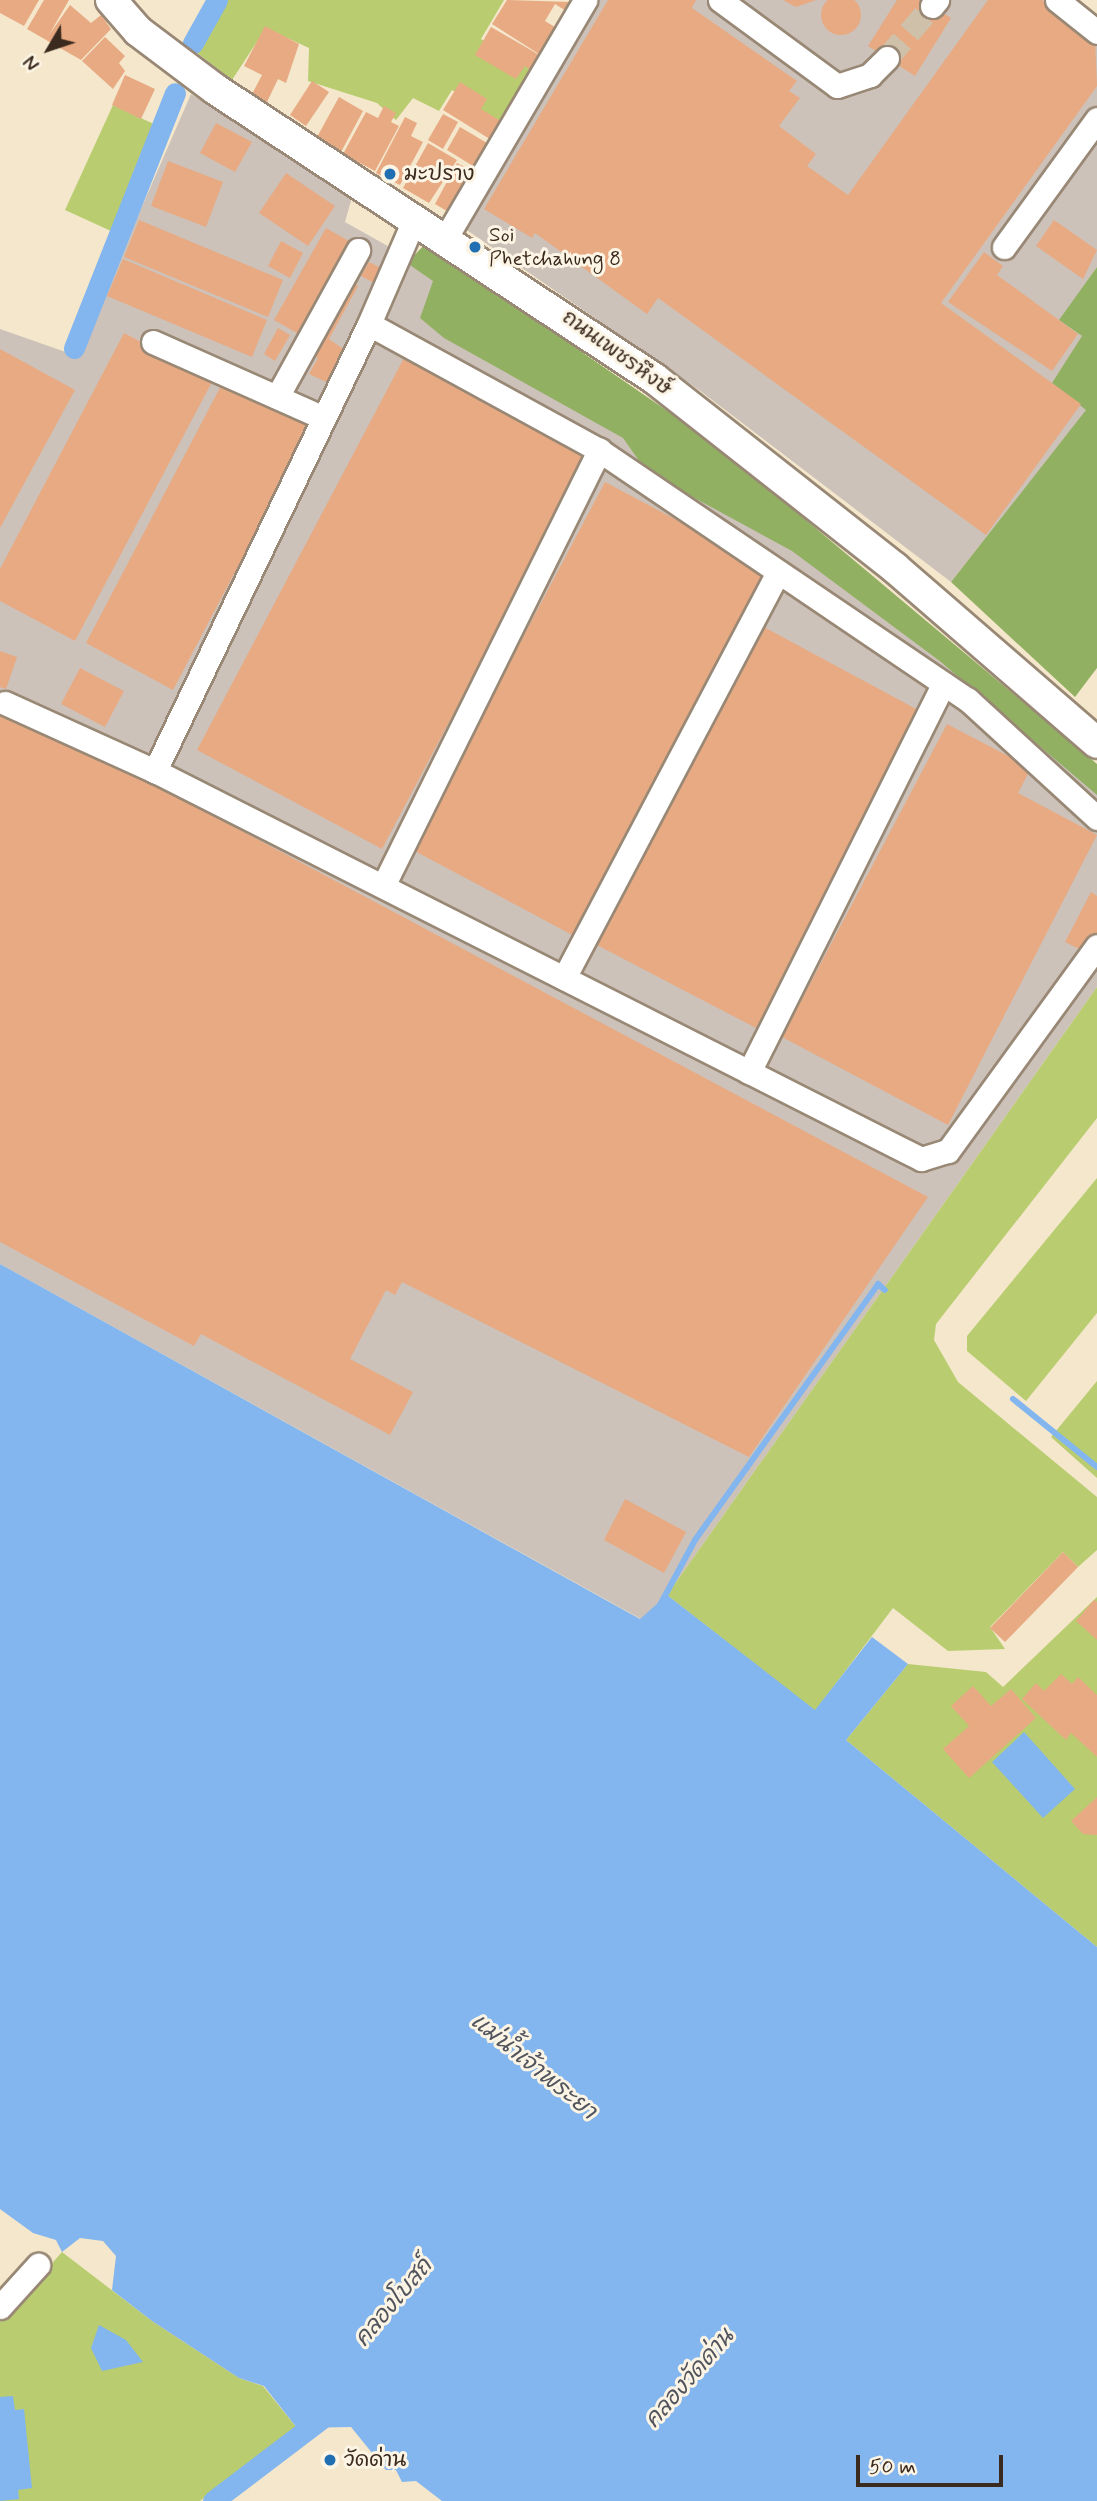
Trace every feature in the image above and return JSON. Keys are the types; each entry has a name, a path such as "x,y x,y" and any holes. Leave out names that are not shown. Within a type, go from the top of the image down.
{"main road":[{"name":"ถนนเพชรหึงษ์","path":"111,0 138,31 193,73 414,220 598,337 769,465 1097,743"}],"street":[{"path":"445,239 585,0"},
{"path":"720,0 837,86 870,75 887,58"},
{"path":"1057,0 1097,32"},
{"path":"1004,247 1097,119"},
{"path":"155,771 369,324 414,220"},
{"path":"277,397 358,250"},
{"path":"369,324 598,450 778,572 943,684 1097,818"},
{"path":"153,342 324,418"},
{"path":"383,886 598,450"},
{"path":"564,978 778,572"},
{"path":"749,1072 943,684"},
{"path":"5,703 155,771 921,1159 937,1158 948,1151 1097,946"},
{"path":"0,2307 38,2265"}],"shaded area":[{"path":"596,0 1074,0 1097,21 1097,267 1060,320 1082,336 1087,410 951,582 699,390 464,228"},
{"path":"191,94 352,197 345,222 425,267 779,511 1097,784 1097,987 667,1595 641,1619 0,1264 0,329 77,356"}],"green space":[{"path":"207,0 504,0 481,39 537,72 506,127 452,90 439,111 413,98 396,120 377,103 308,81 309,48 266,28 232,80 183,42"},
{"path":"113,105 158,126 111,231 65,210"},
{"path":"425,244 714,443 1097,764 1097,795 941,662 792,551 647,472 623,438 444,338 420,318 433,281 407,263"},
{"path":"1097,267 1097,668 1075,697 951,582 1086,410 1052,383 1082,336 1059,320"},
{"path":"1097,987 1097,1118 936,1324 934,1340 958,1382 1097,1497 1097,1550 1078,1567 1063,1552 990,1627 1005,1649 948,1651 893,1608 815,1711 667,1595"},
{"path":"1097,1178 1097,1313 1026,1401 967,1351 967,1336"},
{"path":"1097,1381 1097,1478 1051,1437"},
{"path":"1097,1597 1097,1947 846,1740 908,1664 986,1672 1003,1687"},
{"path":"62,2252 152,2321 239,2378 263,2386 297,2428 200,2501 0,2501 0,2322"}],"water":[{"path":"0,1264 640,1619 667,1595 815,1710 872,1637 908,1664 846,1740 1097,1947 1097,2501 442,2501 416,2481 402,2482 396,2470 386,2470 351,2427 297,2428 264,2386 239,2378 152,2321 112,2290 116,2256 103,2241 80,2238 62,2252 56,2240 33,2233 0,2209"},
{"path":"1024,1732 1075,1789 1043,1818 992,1762"},
{"path":"99,2325 126,2340 143,2362 102,2371 91,2348"},
{"path":"13,2396 15,2410 24,2409 32,2488 18,2490 19,2499 0,2501 0,2397"}],"building":[{"path":"841,-5 855,1 861,15 855,29 841,35 827,29 821,15 827,1"},
{"path":"0,0 39,0 24,26 0,13"},
{"path":"44,0 69,0 49,35 70,5 91,23 101,15 111,29 81,60 27,29"},
{"path":"507,0 571,2 566,11 555,4 545,21 558,29 542,56 492,24"},
{"path":"608,0 696,0 692,8 797,81 789,91 800,98 779,126 816,154 807,166 848,195 988,0 1042,0 1095,39 1097,86 941,303 1081,404 986,535 658,298 647,314 535,233 532,238 484,209"},
{"path":"783,0 816,0 796,7"},
{"path":"897,0 923,0 951,18 915,76 868,46"},
{"path":"265,26 299,44 286,83 278,79 267,102 252,94 262,75 244,66"},
{"path":"491,27 541,56 533,72 525,66 516,79 475,55"},
{"path":"105,37 125,56 119,63 125,71 113,89 82,61"},
{"path":"125,75 155,89 141,119 112,105"},
{"path":"312,81 329,92 306,126 290,115"},
{"path":"460,82 487,99 481,109 504,123 493,141 443,110"},
{"path":"339,97 363,111 341,152 316,139"},
{"path":"384,106 396,113 391,122 399,126 375,171 343,154 366,112 378,118"},
{"path":"443,114 458,122 443,149 428,140"},
{"path":"405,117 417,123 411,136 423,142 400,185 376,173"},
{"path":"216,123 252,142 235,172 200,153"},
{"path":"460,127 492,146 478,169 447,150"},
{"path":"428,143 457,160 429,203 403,188"},
{"path":"168,161 223,182 206,227 151,206"},
{"path":"457,163 475,172 452,214 435,204"},
{"path":"286,173 335,206 308,246 259,213"},
{"path":"139,220 283,280 268,317 124,257"},
{"path":"1054,220 1097,250 1083,279 1036,246"},
{"path":"326,228 356,245 304,337 274,320"},
{"path":"281,241 303,253 290,278 268,266"},
{"path":"984,252 1003,266 997,275 1078,334 1052,371 948,302"},
{"path":"123,259 267,320 252,357 107,296"},
{"path":"369,262 383,269 376,284 361,276"},
{"path":"348,278 358,286 329,339 349,353 335,386 309,374 318,358 308,350"},
{"path":"278,328 290,335 275,361 264,354"},
{"path":"124,333 213,380 75,641 0,601 0,569"},
{"path":"0,349 75,390 0,528"},
{"path":"405,356 590,455 382,849 197,750"},
{"path":"224,380 311,427 173,690 86,643"},
{"path":"605,482 769,569 576,937 411,849"},
{"path":"760,625 918,710 758,1029 593,943"},
{"path":"0,651 17,657 6,689 0,687"},
{"path":"80,668 124,691 105,727 61,704"},
{"path":"0,702 928,1197 749,1457 402,1282 395,1295 386,1290 350,1359 413,1392 390,1435 201,1334 194,1346 0,1242"},
{"path":"947,724 1031,768 1018,793 1097,835 948,1125 782,1037"},
{"path":"1091,892 1097,896 1097,939 1089,954 1065,942"},
{"path":"625,1499 686,1532 664,1573 604,1540"},
{"path":"1063,1552 1078,1567 1005,1642 990,1628"},
{"path":"1094,1600 1097,1602 1097,1640 1076,1621"},
{"path":"1061,1674 1072,1684 1078,1677 1097,1695 1097,1757 1071,1733 1066,1740 1022,1699 1036,1683 1044,1691"},
{"path":"973,1686 991,1706 1011,1689 1036,1718 969,1778 943,1749 969,1726 951,1706"},
{"path":"1097,1797 1097,1835 1083,1834 1071,1821"}],"waterway":[{"path":"193,43 217,0"},
{"path":"74,348 175,93"},
{"path":"660,1605 695,1540 878,1284 885,1290"},
{"path":"1013,1399 1097,1467"},
{"name":"คลองโบสถ์","path":"213,2501 334,2409"}],"tunnel":[{"path":"887,58 932,6"}],"place":[{"name":"มะปราง","path":"390,174"},
{"name":"Soi Phetchahung 8","path":"475,247"},
{"name":"วัดด่าน","path":"330,2460"}],"water label":[{"name":"แม่น้ำเจ้าพระยา","path":"533,2067"},
{"name":"คลองวัดด่าน","path":"690,2379"}]}
